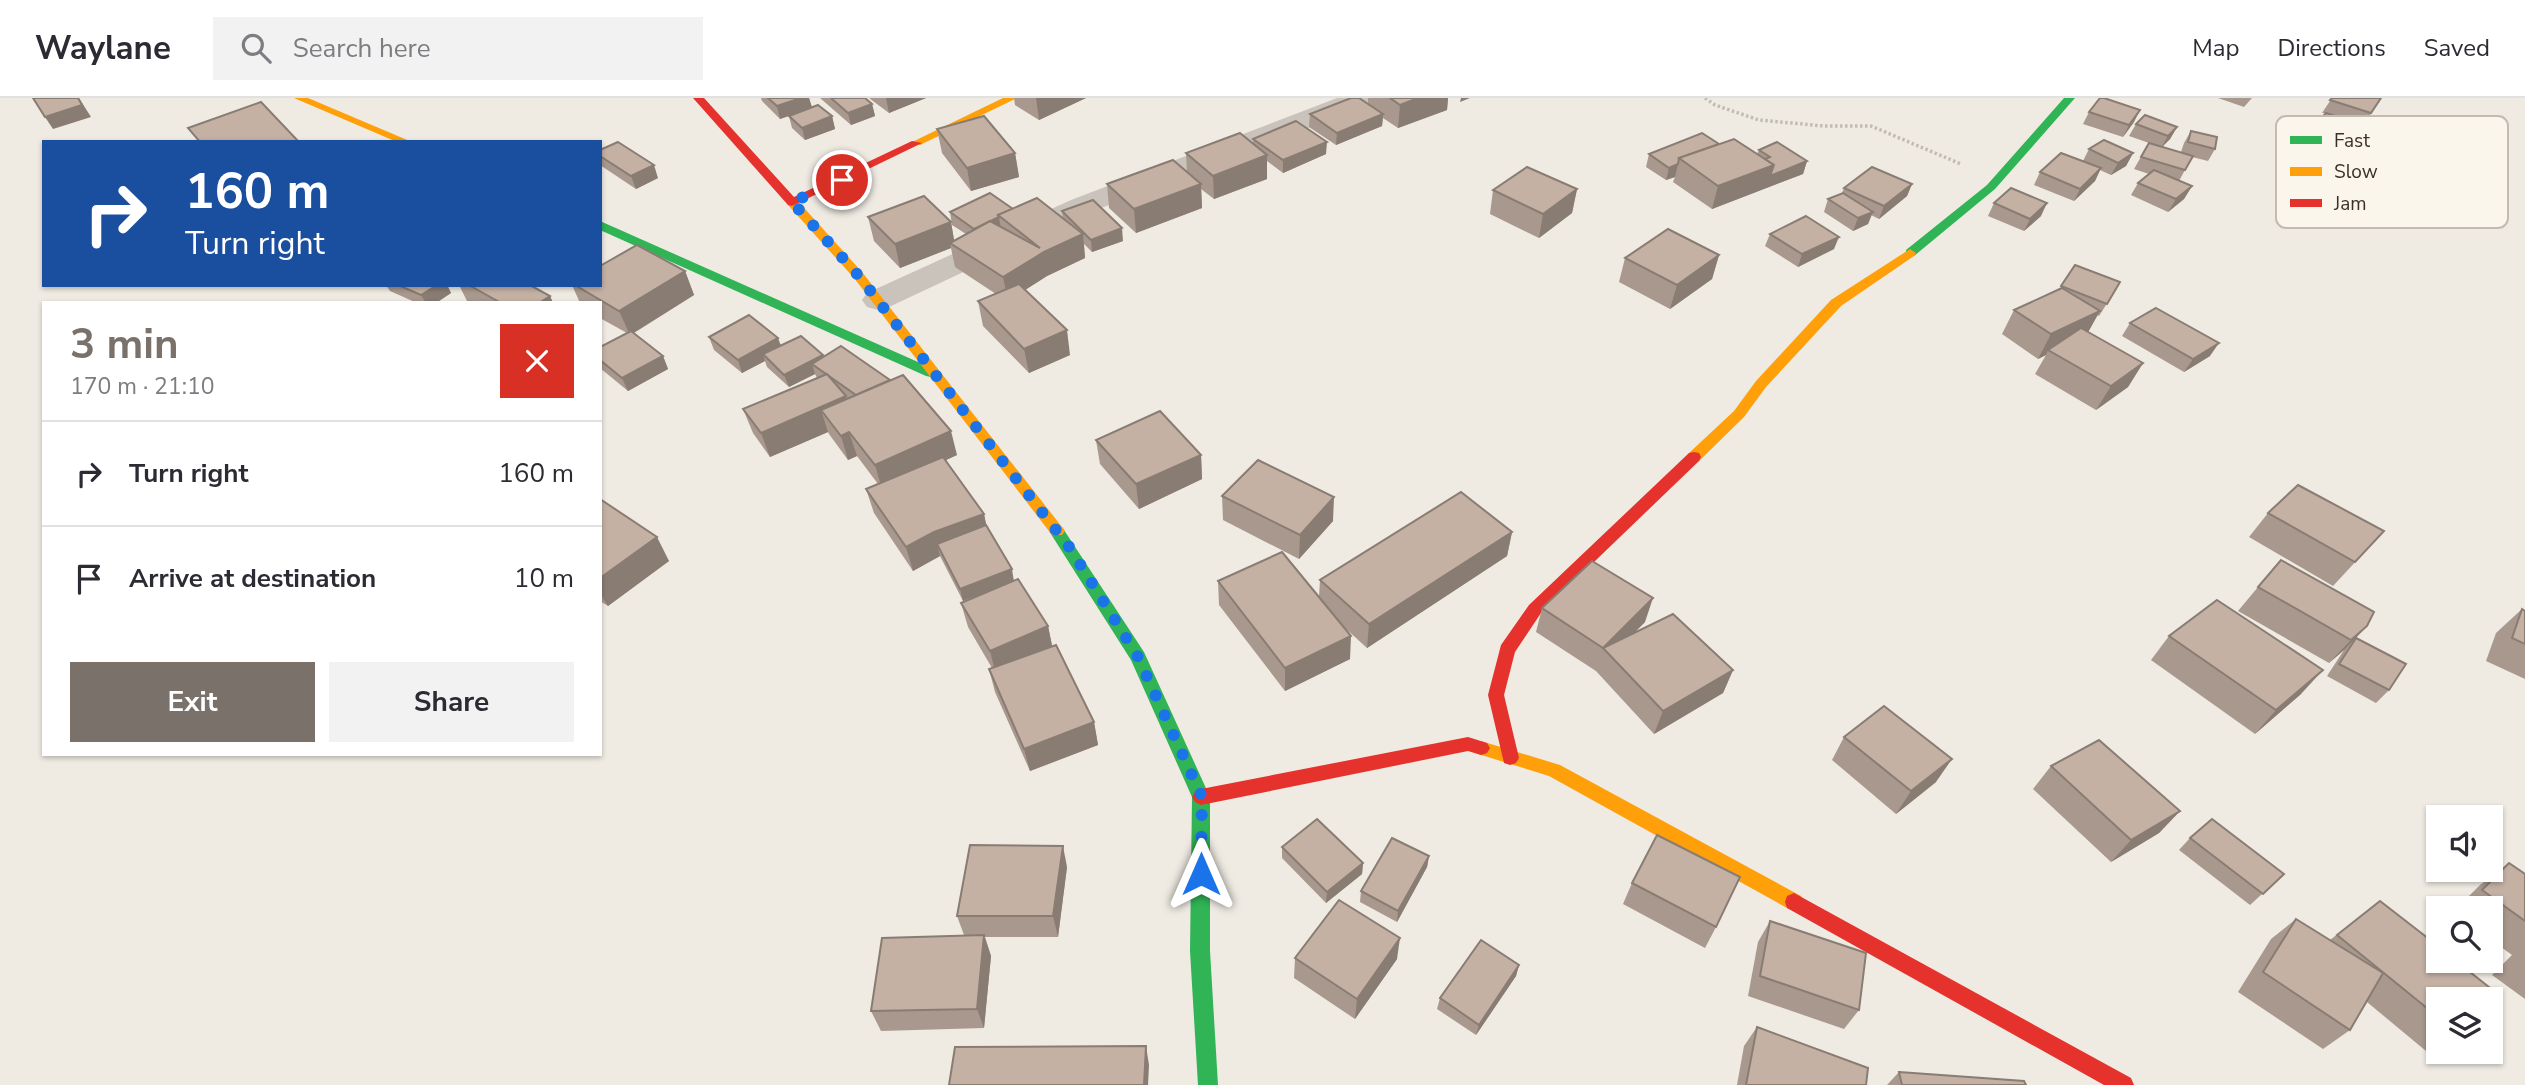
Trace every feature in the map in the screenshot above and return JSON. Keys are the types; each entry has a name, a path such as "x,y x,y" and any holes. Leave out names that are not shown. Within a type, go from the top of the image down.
{"main road":[{"path":"299,98 402,140"},
{"path":"698,98 878,300 1070,548 1138,657 1202,797 1200,951 1208,1085"},
{"path":"792,202 1012,98"},
{"path":"1510,758 1496,695 1507,650 1535,609 1739,414 1761,384 1836,303 1913,250 1997,180 2070,98"},
{"path":"602,226 936,376"},
{"path":"1202,797 1468,744 1554,770 2124,1085"}],"street":[{"path":"878,300 1081,206 1361,98"}],"path":[{"path":"1705,98 1759,120 1824,126 1871,126 1906,138 1997,180"}],"building":[{"path":"33,98 78,98 82,105 45,117"},
{"path":"768,98 801,98 777,106"},
{"path":"831,98 865,98 872,104 848,113"},
{"path":"1351,98 1359,98 1383,114 1337,133 1310,114"},
{"path":"1390,98 1418,98 1400,105"},
{"path":"2100,98 2140,110 2129,125 2089,112"},
{"path":"2381,98 2371,113 2330,100"},
{"path":"261,102 297,140 198,140 188,128"},
{"path":"818,105 832,116 802,128 789,116"},
{"path":"2145,115 2177,127 2168,136 2136,124"},
{"path":"984,116 1015,153 967,168 937,129"},
{"path":"1296,121 1327,142 1283,160 1253,139"},
{"path":"2191,131 2217,137 2215,149 2188,142"},
{"path":"1240,133 1267,155 1213,176 1186,153"},
{"path":"1702,133 1719,144 1679,158 1678,164 1669,168 1649,154"},
{"path":"1734,139 1774,165 1718,186 1679,158"},
{"path":"2104,140 2133,153 2118,163 2089,149"},
{"path":"618,142 654,165 631,176 602,157 602,149"},
{"path":"1777,142 1807,161 1770,176 1774,165 1765,159 1770,157 1759,150"},
{"path":"2149,143 2193,156 2185,170 2141,157"},
{"path":"2061,153 2101,168 2080,189 2040,172"},
{"path":"1173,160 1201,184 1134,209 1107,184"},
{"path":"1527,167 1577,189 1543,214 1493,190"},
{"path":"1872,167 1912,184 1884,206 1844,188"},
{"path":"2154,170 2192,186 2176,199 2138,183"},
{"path":"2011,188 2047,203 2030,219 1994,203"},
{"path":"990,193 1013,209 974,229 950,212"},
{"path":"1843,193 1873,212 1858,218 1828,199"},
{"path":"924,196 951,222 895,244 868,217"},
{"path":"1037,198 1083,234 1044,252 1003,277 950,243 990,221 1040,248 998,215"},
{"path":"1093,200 1122,228 1091,240 1062,211"},
{"path":"1806,216 1839,237 1802,254 1770,234"},
{"path":"1668,229 1719,255 1677,285 1625,258"},
{"path":"637,245 685,271 619,311 578,287 602,287 602,265"},
{"path":"2075,265 2120,282 2107,304 2061,286"},
{"path":"1019,284 1067,330 1024,349 978,301"},
{"path":"403,287 434,287 421,295"},
{"path":"473,287 534,287 550,296 542,301 497,301"},
{"path":"2062,288 2100,311 2051,334 2014,310"},
{"path":"2156,308 2219,343 2193,359 2130,323"},
{"path":"749,315 778,338 738,360 709,337"},
{"path":"2081,328 2143,363 2111,386 2048,350"},
{"path":"631,331 663,356 622,378 602,362 602,346"},
{"path":"801,336 823,355 784,375 763,354"},
{"path":"841,346 890,380 856,395 812,364"},
{"path":"827,374 846,396 761,433 743,409"},
{"path":"903,375 951,431 875,465 849,432 841,436 821,410"},
{"path":"1160,411 1201,455 1136,484 1096,440"},
{"path":"943,457 984,514 934,532 906,547 866,489"},
{"path":"1258,460 1334,497 1300,535 1222,496"},
{"path":"2298,485 2384,531 2355,562 2268,513"},
{"path":"1461,492 1512,532 1369,624 1320,580"},
{"path":"602,500 657,537 602,577"},
{"path":"986,525 1012,569 960,589 937,544"},
{"path":"1282,552 1351,636 1285,668 1218,581"},
{"path":"2281,560 2374,612 2367,626 2351,640 2258,587"},
{"path":"1592,561 1653,598 1603,648 1542,608"},
{"path":"1018,579 1048,626 990,651 961,603"},
{"path":"2217,600 2323,670 2276,710 2169,636"},
{"path":"2522,609 2525,611 2525,644 2512,638"},
{"path":"1673,614 1733,670 1663,711 1603,648"},
{"path":"2356,638 2406,664 2389,690 2339,664"},
{"path":"1056,645 1094,722 1024,749 989,669"},
{"path":"1884,706 1952,759 1911,791 1844,737"},
{"path":"2099,740 2180,811 2131,840 2051,766"},
{"path":"1317,819 1363,863 1327,892 1282,847"},
{"path":"2212,819 2284,874 2263,894 2190,838"},
{"path":"1657,835 1740,877 1716,927 1632,883"},
{"path":"1392,838 1429,856 1398,911 1361,891"},
{"path":"970,845 1063,846 1053,916 957,916"},
{"path":"2509,863 2525,874 2525,921 2503,905 2503,896 2490,896 2482,890 2490,882 2503,882 2503,869"},
{"path":"1339,900 1400,938 1357,999 1295,958"},
{"path":"2380,901 2426,937 2426,973 2471,973 2489,987 2426,987 2426,1007 2337,935"},
{"path":"2296,919 2383,973 2350,1030 2263,972"},
{"path":"1770,921 1866,953 1859,1010 1760,976"},
{"path":"984,935 977,1009 871,1011 882,938"},
{"path":"1481,940 1519,965 1479,1025 1440,998"},
{"path":"1757,1027 1868,1068 1866,1085 1746,1085"},
{"path":"1146,1046 1144,1085 949,1085 955,1047"},
{"path":"1899,1072 2024,1081 2026,1085 1902,1085"}],"traffic: fast":[{"path":"1910,253 1991,187 2070,98"},
{"path":"602,226 931,373"},
{"path":"1057,531 1138,657 1201,797 1200,951 1208,1085"}],"traffic: slow":[{"path":"299,98 402,140"},
{"path":"916,143 1012,98"},
{"path":"792,202 858,275 1057,531"},
{"path":"1694,457 1739,414 1761,384 1836,303 1910,253"},
{"path":"1481,748 1554,770 1794,902"}],"traffic: jam":[{"path":"698,98 792,202 916,143"},
{"path":"1510,758 1496,695 1507,650 1535,609 1694,457"},
{"path":"1201,797 1468,744 1481,748"},
{"path":"1794,902 2124,1085"}],"route":[{"path":"842,180 792,202 858,275 1070,548 1138,657 1202,797 1201,874"}]}
